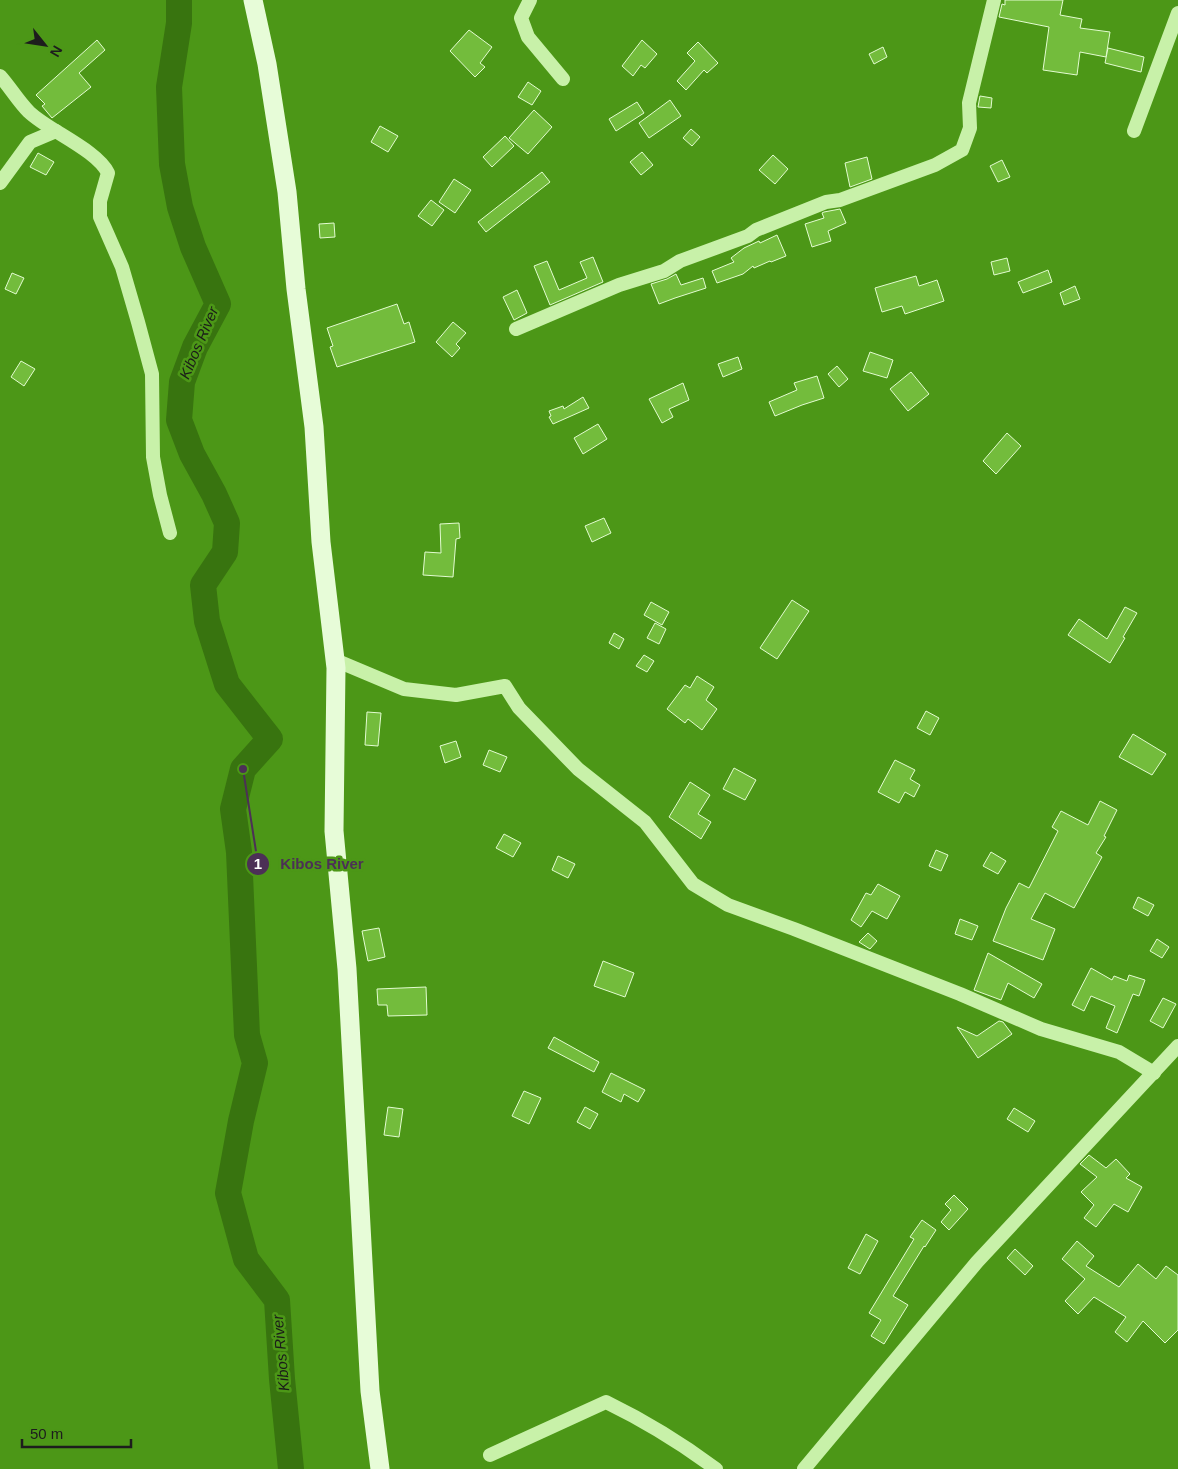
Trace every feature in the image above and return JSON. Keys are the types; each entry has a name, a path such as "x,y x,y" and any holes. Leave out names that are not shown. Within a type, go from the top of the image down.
{"main road":[{"path":"253,0 267,64 287,192 296,289 314,427 321,542 335,660 334,831 347,969 370,1391 380,1469"}],"street":[{"path":"530,0 521,18 528,37 563,79"},
{"path":"516,329 619,285 664,270 680,261 748,236 756,230 826,202 840,200 935,165 962,150 970,128 969,103 994,0"},
{"path":"1134,131 1178,13"},
{"path":"0,76 30,112 90,153 108,173 100,201 100,217 122,267 152,374 154,457 160,496 170,534"},
{"path":"0,183 30,142 56,131"},
{"path":"335,660 404,689 456,695 505,686 519,708 578,768 645,822 693,884 728,905 960,994 1041,1029 1119,1052 1154,1073"},
{"path":"804,1469 978,1262 1178,1046"},
{"path":"490,1455 606,1402 631,1414 686,1447 716,1469"}],"building":[{"path":"1005,0 1063,0 1060,15 1082,19 1080,28 1110,32 1106,57 1080,52 1077,75 1043,70 1049,27 999,17 1002,4 1005,5"},
{"path":"469,30 492,47 480,63 485,67 475,77 450,51"},
{"path":"97,40 105,50 79,73 91,87 52,118 42,106 45,104 36,95"},
{"path":"642,40 657,54 645,68 641,65 633,76 622,66"},
{"path":"698,42 718,63 707,73 704,70 686,90 677,81 695,61 687,53"},
{"path":"883,47 887,57 874,64 869,54"},
{"path":"1108,48 1144,57 1141,72 1105,63"},
{"path":"528,82 541,91 532,105 518,97"},
{"path":"980,96 992,98 991,108 978,107"},
{"path":"670,100 681,116 649,138 639,123"},
{"path":"637,102 644,113 616,131 609,119"},
{"path":"534,110 552,127 528,154 509,138"},
{"path":"380,126 398,136 388,152 371,142"},
{"path":"691,129 700,137 692,146 683,138"},
{"path":"505,136 514,146 492,167 483,157"},
{"path":"642,152 653,165 641,175 630,162"},
{"path":"38,153 54,162 46,175 30,167"},
{"path":"773,155 788,169 775,184 759,170"},
{"path":"867,157 872,179 850,187 845,163"},
{"path":"1002,160 1010,177 998,182 990,166"},
{"path":"542,172 550,182 486,232 478,222"},
{"path":"454,179 471,190 455,213 439,202"},
{"path":"431,200 444,210 432,226 418,216"},
{"path":"840,209 846,223 828,231 831,241 812,247 805,224 824,218 822,213 824,212"},
{"path":"334,223 335,237 320,238 319,224"},
{"path":"777,235 786,256 754,268 753,266 743,274 717,283 712,271 734,262 731,258 744,248"},
{"path":"593,257 603,282 550,305 534,266 547,261 559,290 587,278 580,262"},
{"path":"1007,258 1010,271 994,275 991,262"},
{"path":"1048,270 1052,282 1023,293 1018,282"},
{"path":"12,273 24,278 16,294 5,289"},
{"path":"676,274 681,285 703,278 706,288 659,304 651,284"},
{"path":"916,276 919,286 937,280 944,301 905,314 902,306 882,312 875,288"},
{"path":"1075,286 1080,299 1064,305 1060,293"},
{"path":"517,290 527,313 514,320 503,297"},
{"path":"397,304 404,324 409,322 415,342 337,367 330,347 333,346 327,328"},
{"path":"453,322 466,333 456,344 460,348 452,357 436,342"},
{"path":"870,352 893,360 887,378 863,371"},
{"path":"738,357 742,369 723,377 718,364"},
{"path":"21,361 35,369 24,386 11,377"},
{"path":"837,366 848,379 839,387 828,374"},
{"path":"911,372 929,394 908,411 890,389"},
{"path":"817,376 824,398 775,416 769,402 797,390 794,383"},
{"path":"683,383 689,400 669,409 673,417 662,423 649,399"},
{"path":"583,397 589,408 553,424 549,417 551,416 549,411 563,406 564,409"},
{"path":"598,424 607,439 583,454 574,438"},
{"path":"1007,433 1021,446 996,474 983,461"},
{"path":"604,518 611,533 592,542 585,526"},
{"path":"459,523 460,538 456,539 453,577 423,575 425,552 441,553 440,524"},
{"path":"792,600 809,611 777,659 760,648"},
{"path":"651,602 669,612 662,625 644,615"},
{"path":"1125,607 1137,613 1110,663 1068,635 1079,619 1107,639"},
{"path":"655,623 666,629 659,644 647,638"},
{"path":"614,633 624,639 619,649 609,643"},
{"path":"644,655 654,661 647,672 636,666"},
{"path":"697,676 714,687 706,700 717,709 702,730 688,719 685,723 667,709 685,685 690,688"},
{"path":"926,711 939,718 930,735 917,728"},
{"path":"367,712 381,713 378,746 365,745"},
{"path":"1133,734 1166,754 1152,775 1119,757"},
{"path":"456,741 461,757 445,763 440,746"},
{"path":"489,750 507,757 500,772 483,765"},
{"path":"895,760 915,770 910,779 920,785 914,797 905,792 899,803 878,792"},
{"path":"734,768 756,780 745,800 723,789"},
{"path":"690,782 710,795 698,814 711,822 701,839 669,817"},
{"path":"1100,801 1117,810 1104,836 1106,837 1096,853 1102,857 1074,908 1045,893 1031,919 1055,929 1043,960 993,941 1006,908 1019,883 1029,888 1058,831 1052,827 1061,811 1088,825"},
{"path":"504,834 521,843 513,857 496,848"},
{"path":"936,850 948,855 941,871 929,866"},
{"path":"991,852 1006,861 998,874 983,866"},
{"path":"558,856 575,864 568,878 552,870"},
{"path":"878,884 900,896 887,919 872,911 861,927 851,920 866,893 871,895"},
{"path":"1138,897 1154,905 1148,916 1133,908"},
{"path":"960,919 978,926 972,940 955,934"},
{"path":"379,928 385,957 368,961 362,931"},
{"path":"868,933 877,941 870,949 859,942"},
{"path":"1157,939 1169,947 1162,958 1150,951"},
{"path":"988,953 1042,984 1034,998 1008,983 1001,1000 974,990"},
{"path":"603,961 634,973 625,997 594,986"},
{"path":"1091,968 1112,980 1114,976 1127,981 1129,975 1145,980 1139,996 1133,994 1117,1033 1106,1028 1115,1006 1091,996 1084,1011 1072,1005"},
{"path":"426,987 427,1015 388,1016 387,1005 378,1005 377,989"},
{"path":"1163,998 1176,1004 1163,1028 1150,1021"},
{"path":"999,1021 1003,1022 1012,1034 978,1058 957,1027 977,1036"},
{"path":"554,1037 599,1062 594,1072 548,1048"},
{"path":"611,1073 645,1090 638,1102 624,1094 621,1102 602,1092"},
{"path":"524,1091 541,1098 529,1124 512,1116"},
{"path":"388,1107 403,1109 399,1137 384,1135"},
{"path":"585,1107 598,1114 590,1129 577,1122"},
{"path":"1014,1108 1035,1121 1028,1132 1007,1119"},
{"path":"1089,1155 1106,1168 1116,1159 1130,1174 1126,1178 1142,1187 1128,1212 1114,1204 1096,1227 1084,1218 1094,1205 1081,1192 1097,1177 1080,1164"},
{"path":"954,1195 968,1209 949,1230 941,1222 951,1210 945,1204"},
{"path":"922,1220 936,1230 893,1296 908,1305 884,1344 871,1336 881,1320 869,1313 914,1239 910,1237"},
{"path":"866,1234 878,1241 860,1274 848,1268"},
{"path":"1077,1241 1094,1256 1086,1266 1119,1287 1138,1264 1156,1279 1166,1266 1178,1275 1178,1330 1165,1343 1143,1321 1127,1342 1115,1332 1126,1317 1094,1297 1078,1314 1065,1301 1085,1279 1062,1259"},
{"path":"1015,1249 1033,1266 1025,1275 1007,1258"}],"waterway":[{"name":"Kibos River","path":"179,0 179,23 169,87 172,164 180,207 193,247 218,304 195,347 182,382 179,420 192,454 214,494 227,523 225,552 203,585 207,621 227,684 270,739 243,769 233,809 239,852 247,1035 255,1063 241,1121 228,1193 246,1259 277,1300 282,1379 291,1469"}],"place":[{"name":"Kibos River","path":"243,769"}]}
